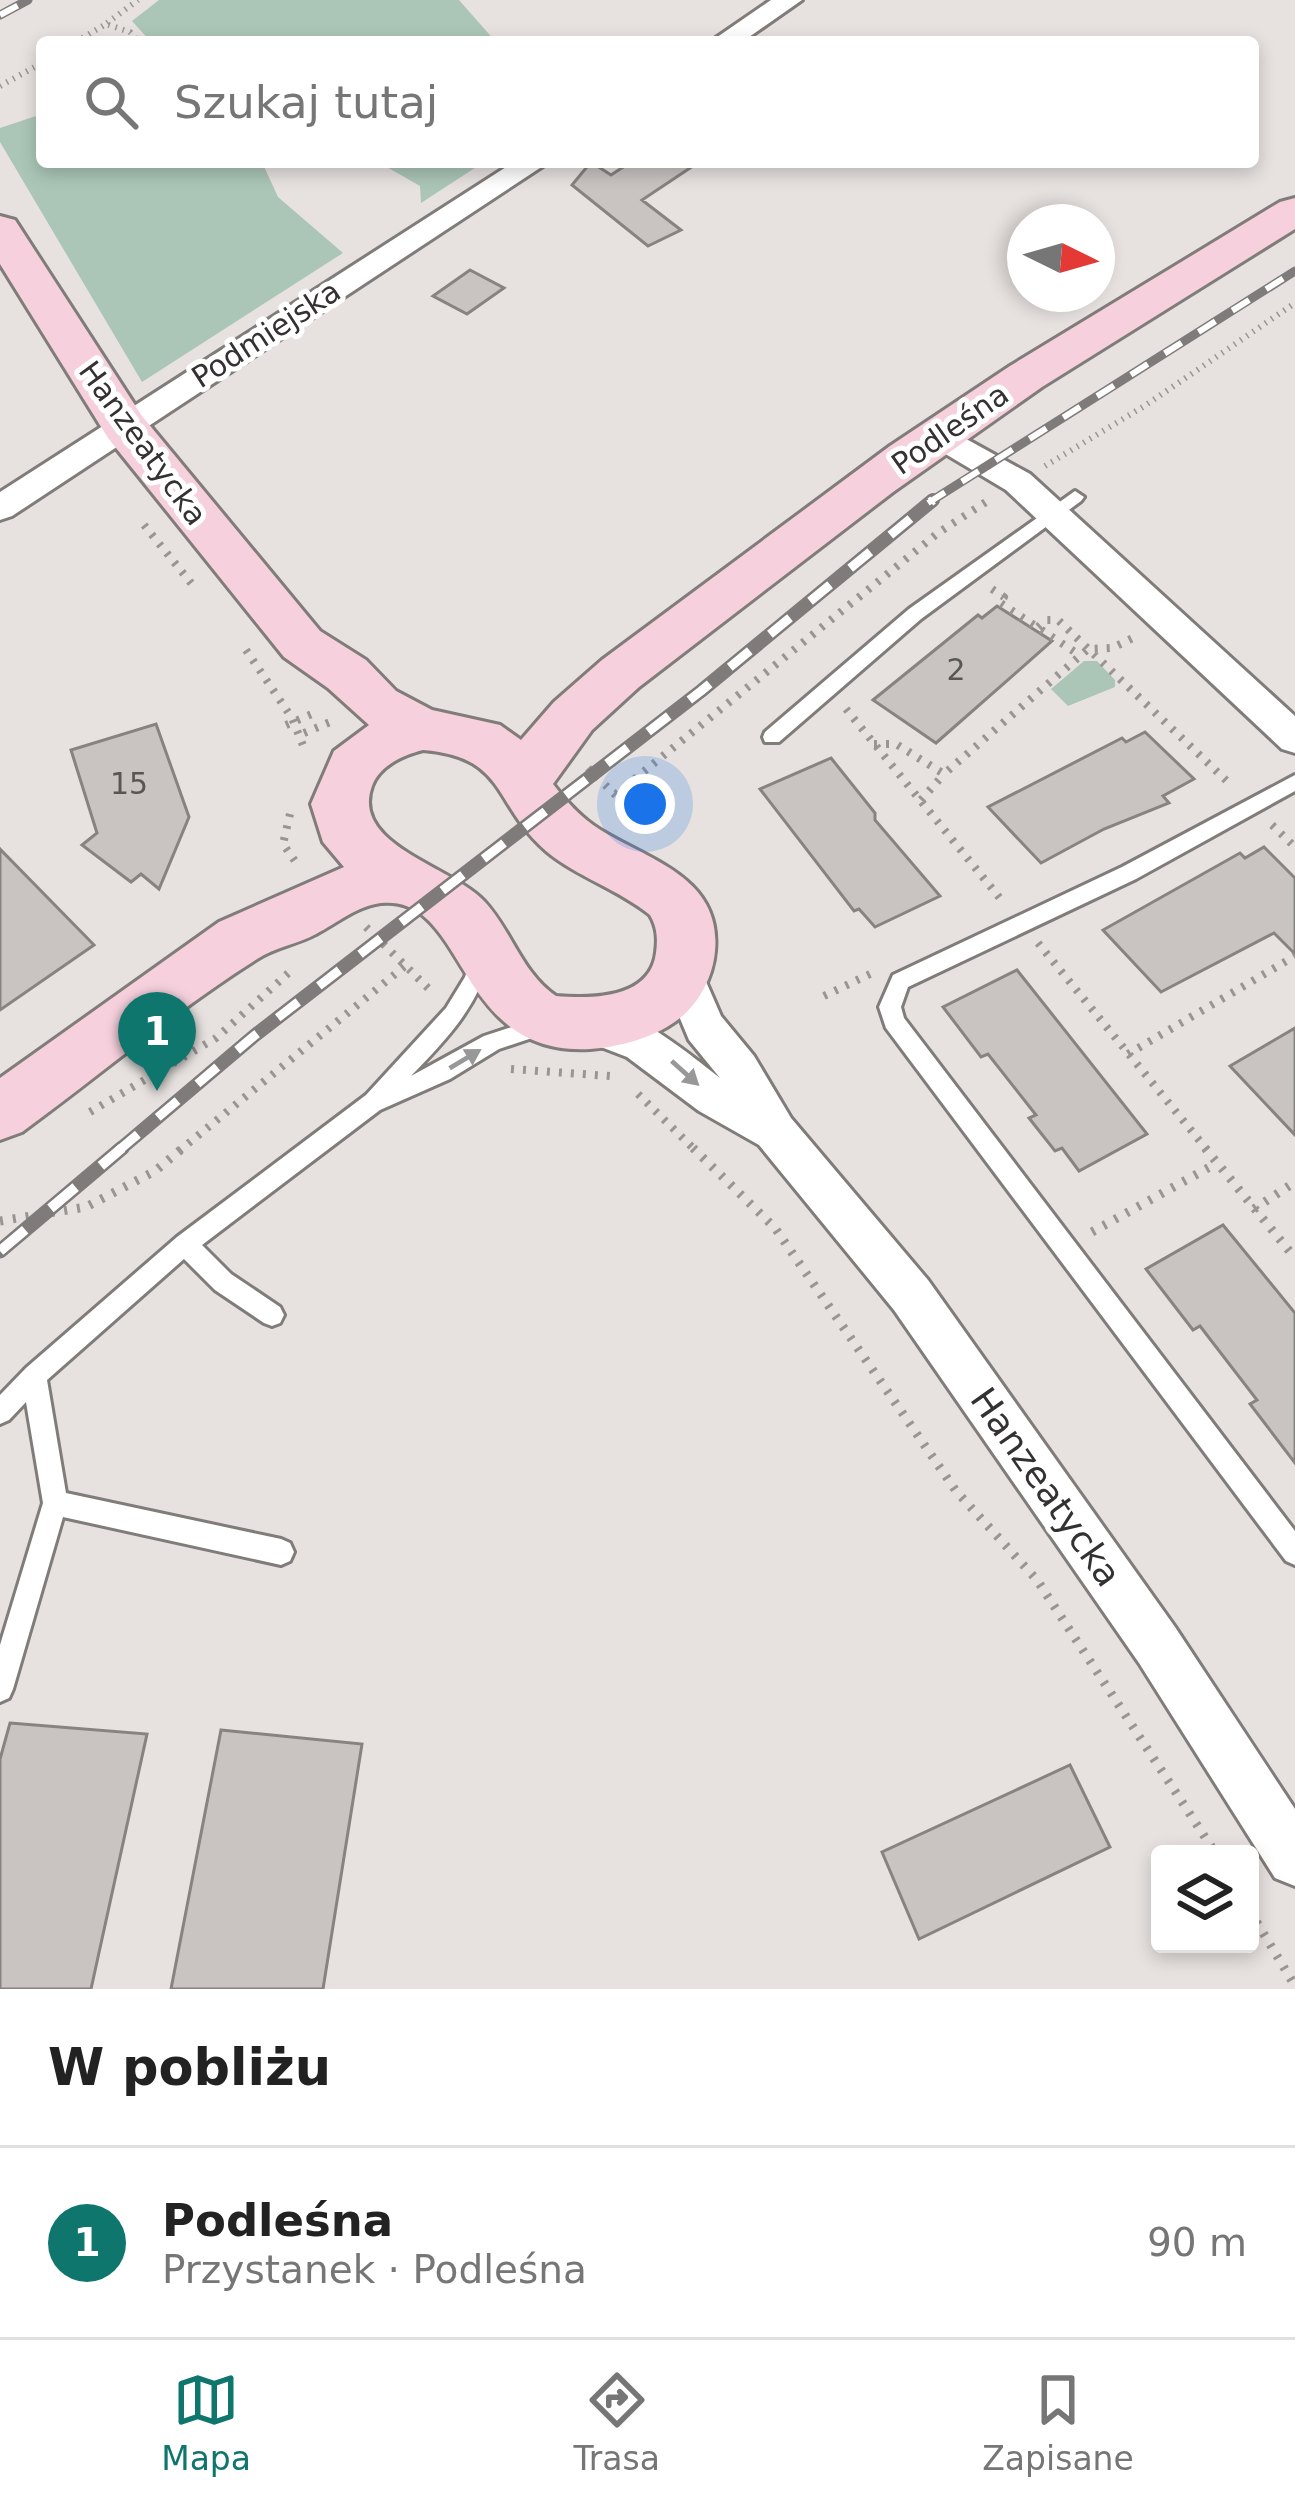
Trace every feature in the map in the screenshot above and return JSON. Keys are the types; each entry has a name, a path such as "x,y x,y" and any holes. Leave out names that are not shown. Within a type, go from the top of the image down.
{"street":[{"path":"733,36 789,0"},
{"name":"Podmiejska","path":"0,508 525,168"},
{"name":"Podleśna","path":"525,785 548,740 620,670 939,435 1295,211"},
{"name":"Hanzeatycka","path":"0,229 124,427 302,644 347,674 377,705 441,732 494,746 519,771 566,835 672,900 687,934 682,973 704,1028 740,1070 775,1132 911,1295 1157,1645 1295,1858"},
{"path":"939,435 1064,506 1295,740"},
{"name":"Hanzeatycka","path":"302,644 347,748 344,799"},
{"name":"Podleśna","path":"344,799 356,763 385,741 519,716 556,693 620,670"},
{"path":"344,799 357,847 461,914 523,1009 576,1024 635,1016 652,1007 682,973"},
{"path":"240,939 260,903 306,865 344,799"},
{"path":"0,1113 240,939 291,920 339,892 377,880 408,879"},
{"name":"Hanzeatycka","path":"576,1024 630,1035 665,1055 706,1092 775,1132"}],"lane":[{"path":"772,736 915,614 1064,506"},
{"path":"1295,782 1130,873 900,981 892,993 894,1022 1295,1552"},
{"path":"0,1412 34,1376 185,1244 372,1103 459,1011 478,974 482,943"},
{"path":"372,1103 526,1028 576,1024"},
{"path":"185,1244 224,1282 272,1315"},
{"path":"0,1689 55,1503 34,1376"},
{"path":"55,1503 281,1552"}],"path":[{"path":"86,36 138,0"},
{"path":"106,24 134,36"},
{"path":"0,86 36,66"},
{"path":"616,794 938,533 1146,405 1295,303"},
{"path":"1003,572 986,585 1004,597 999,602 1085,652"},
{"path":"1038,627 1046,620 1058,620 1085,652 1295,847"},
{"path":"920,800 1085,652 1112,647 1149,630"},
{"path":"822,693 845,708 1008,908"},
{"path":"845,708 853,697"},
{"path":"286,725 320,711"},
{"path":"874,744 896,744 944,774"},
{"path":"1034,939 1295,1258"},
{"path":"1128,1054 1295,956"},
{"path":"0,1221 86,1207 154,1171 405,966"},
{"path":"81,1115 216,1038 296,967"},
{"path":"1065,1247 1217,1163"},
{"path":"1254,1209 1295,1182"},
{"path":"1259,1926 1295,1986"}],"green space":[{"path":"159,0 459,0 491,36 146,36 132,21"},
{"path":"36,116 36,168 265,168 278,197 343,253 142,382 0,142 0,128"},
{"path":"388,168 475,168 421,203 420,186"},
{"path":"1084,661 1097,661 1115,680 1115,687 1068,706 1051,689"}],"building":[{"path":"586,168 600,168 611,175 622,168 690,168 642,200 681,230 648,246 572,185"},
{"path":"470,270 504,288 467,314 433,296"},
{"path":"997,606 1052,641 936,743 873,700 978,615 982,618"},
{"path":"156,724 189,817 159,889 141,874 131,882 82,845 97,833 71,750"},
{"path":"1145,732 1194,779 1163,796 1169,803 1104,829 1041,863 988,807 1122,738 1126,742"},
{"path":"831,758 875,813 875,820 940,896 875,927 859,909 854,911 760,789"},
{"path":"1264,847 1295,878 1295,954 1274,933 1161,992 1103,930 1240,853 1245,858"},
{"path":"0,849 94,945 0,1010"},
{"path":"1017,970 1147,1134 1079,1171 1062,1148 1055,1151 1029,1118 1036,1115 988,1054 981,1057 943,1007"},
{"path":"1295,1028 1295,1135 1230,1066"},
{"path":"1223,1225 1295,1313 1295,1463 1250,1404 1257,1400 1200,1326 1193,1330 1146,1269"},
{"path":"10,1723 147,1734 91,1989 0,1989 0,1759"},
{"path":"221,1730 362,1744 323,1989 171,1989"},
{"path":"1070,1765 1110,1847 919,1939 882,1852"}],"railway":[{"path":"0,15 28,0"},
{"path":"928,503 1295,271"},
{"path":"118,1151 254,1036 701,691 933,500"},
{"path":"0,1251 122,1148"}],"place":[{"name":"Podleśna","path":"157,1091"}]}
